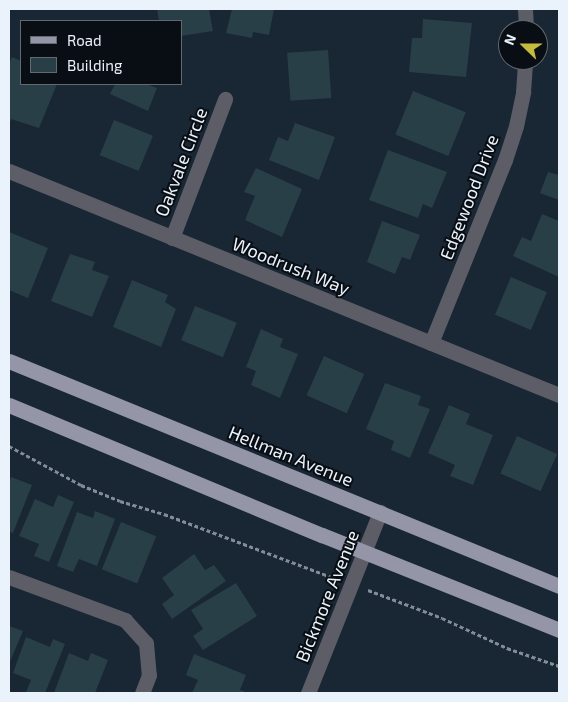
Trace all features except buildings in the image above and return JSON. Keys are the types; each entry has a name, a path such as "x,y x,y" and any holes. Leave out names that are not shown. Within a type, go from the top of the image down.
{"main road":[{"name":"Hellman Avenue","path":"9,361 559,586"},
{"path":"9,405 559,630"}],"street":[{"name":"Edgewood Drive","path":"431,343 516,126 523,92 524,70"},
{"name":"Oakvale Circle","path":"172,238 225,99"},
{"name":"Woodrush Way","path":"9,171 559,395"},
{"name":"Bickmore Avenue","path":"308,693 380,512"},
{"path":"9,577 125,620 146,643 149,675 142,693"}],"path":[{"path":"9,446 81,485 120,501 164,514 352,584 442,618 507,648 559,666"}]}
